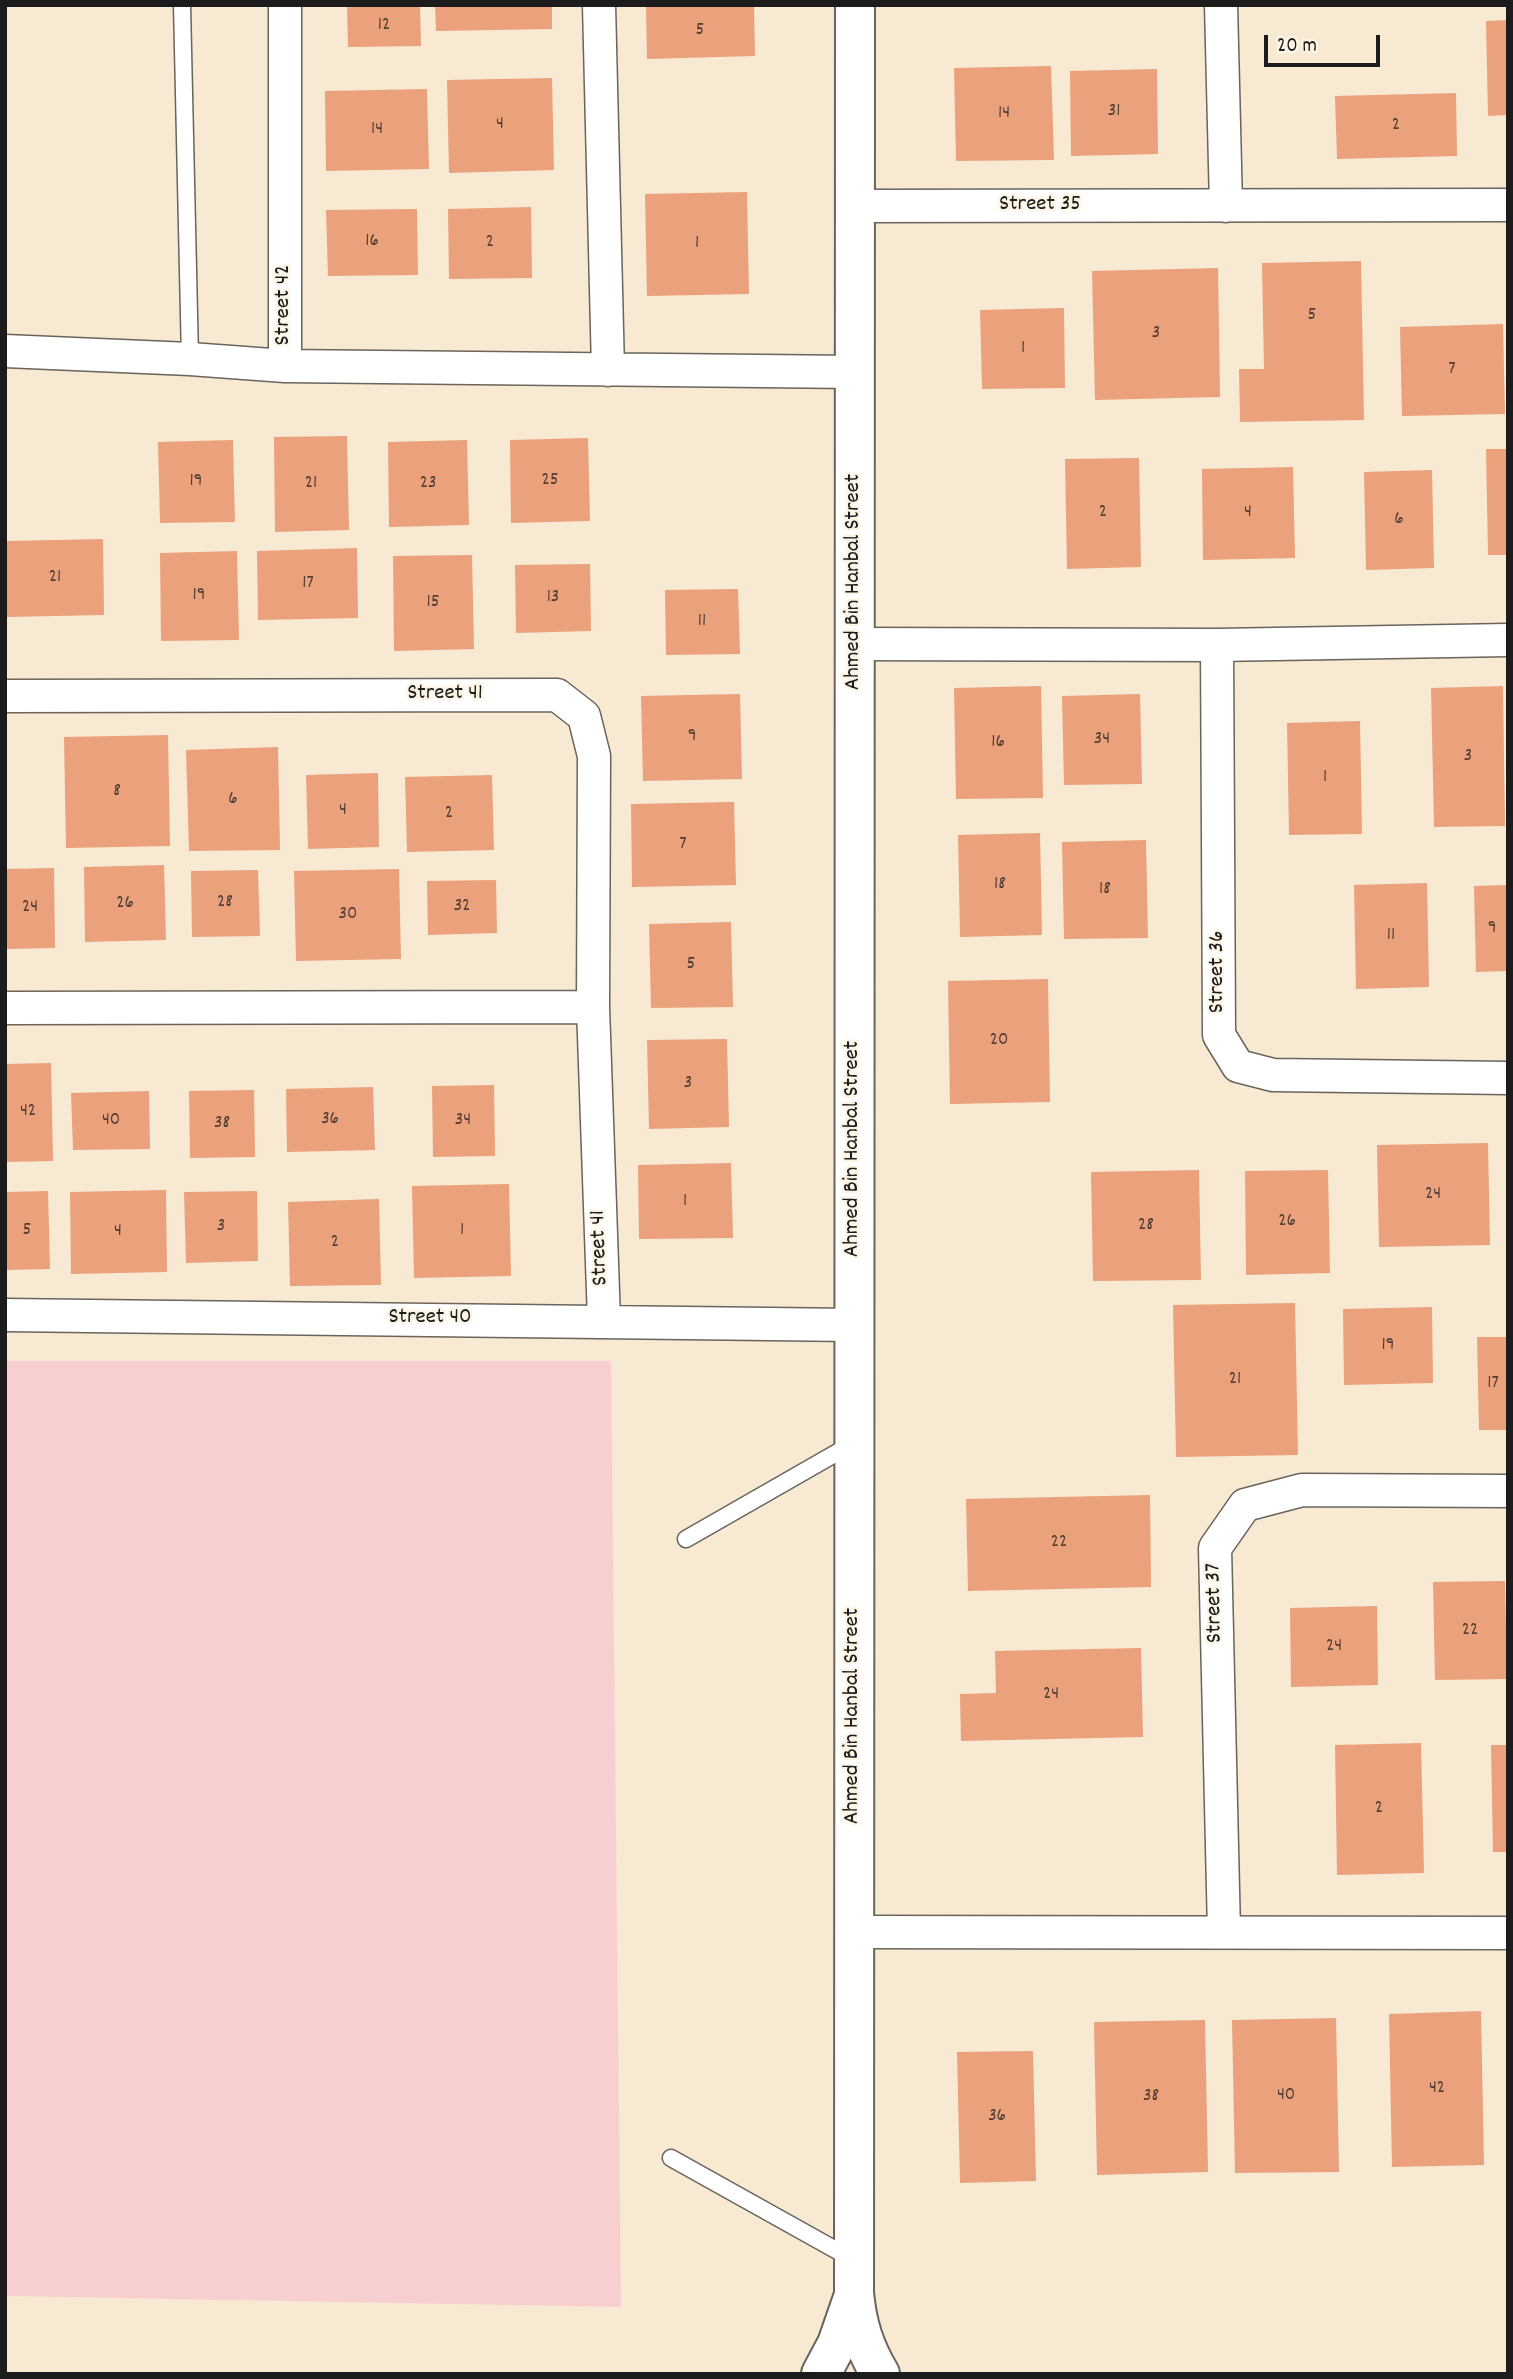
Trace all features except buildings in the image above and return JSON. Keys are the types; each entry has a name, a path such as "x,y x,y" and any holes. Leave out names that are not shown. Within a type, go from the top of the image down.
{"street":[{"name":"Street 42","path":"285,5 285,366 855,372"},
{"path":"599,5 608,370"},
{"name":"Ahmed Bin Hanbal Street","path":"855,5 854,2276 857,2323 867,2352 880,2374"},
{"path":"1221,5 1226,206"},
{"name":"Street 35","path":"855,206 1508,205"},
{"path":"5,351 285,366"},
{"path":"855,644 1217,645 1508,640"},
{"name":"Street 36","path":"1217,645 1219,1035 1238,1066 1273,1075 1508,1078"},
{"name":"Street 41","path":"5,696 556,695 584,716 594,756 593,1007 604,1321"},
{"path":"5,1008 593,1007"},
{"name":"Street 40","path":"5,1315 854,1325"},
{"name":"Street 37","path":"1224,1932 1215,1548 1245,1505 1302,1490 1508,1491"},
{"path":"854,1932 1508,1933"},
{"name":"Ahmed Bin Hanbal Street","path":"821,2374 837,2344 854,2276"}],"lane":[{"path":"182,5 190,359"},
{"path":"687,1539 854,1443"},
{"path":"671,2158 854,2276"}],"shaded area":[{"path":"5,1361 611,1361 621,2307 5,2296"}]}
